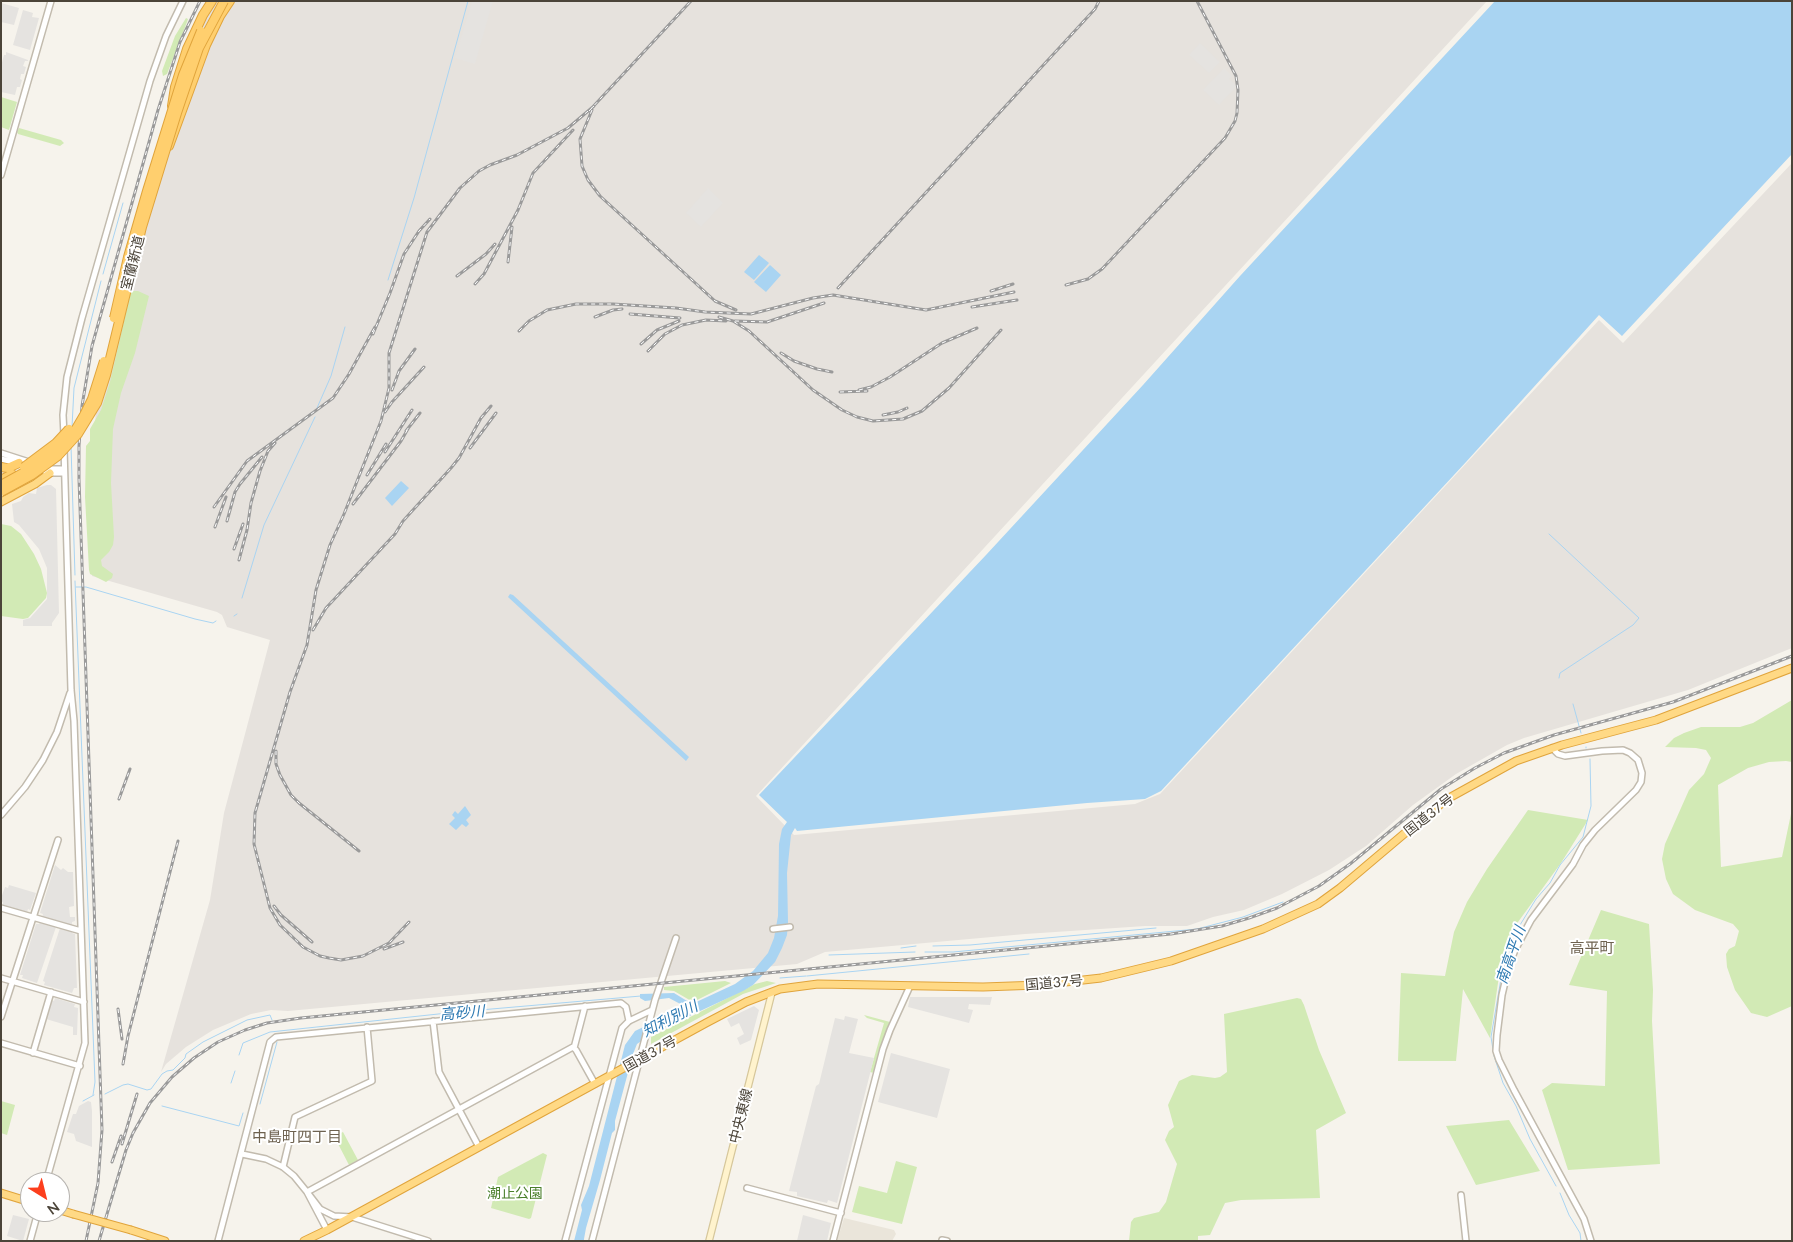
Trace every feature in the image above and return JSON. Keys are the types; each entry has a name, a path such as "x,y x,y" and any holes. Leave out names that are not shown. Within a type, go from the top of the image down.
{"highway":[{"path":"171,111 174,87 187,49 212,1"},
{"name":"室蘭新道","path":"1,485 37,465 61,446 79,424 95,392 107,351 137,225 171,111 192,51 218,1"},
{"name":"室蘭新道","path":"1,492 38,471 58,456 74,441 93,411 106,375 133,261 162,162 199,48 224,1"},
{"path":"162,162 174,138 206,45 220,16 230,1"},
{"path":"1,502 47,470 78,442 91,424 100,404 105,388 106,375"},
{"path":"1,480 31,463 56,443 77,419 95,392"},
{"path":"1,467 8,468 19,463"},
{"path":"5,498 50,473"},
{"name":"国道37号","path":"304,1241 352,1217 746,1002 786,987 808,984 983,987 1039,985 1101,978 1171,961 1263,929 1318,904 1340,888 1424,817 1456,794 1516,761 1552,748 1656,720 1792,668"},
{"path":"1,1193 20,1199"},
{"path":"70,1213 165,1241"}],"main road":[{"name":"中央東線","path":"709,1241 772,992"}],"street":[{"path":"1,175 51,1"},
{"path":"49,1172 85,1044 64,471 63,416 67,377 148,86 166,36 183,1"},
{"path":"1,454 64,471"},
{"path":"1,458 50,473 64,471"},
{"path":"1,815 25,788 43,760 56,732 71,690"},
{"path":"1552,748 1558,754 1565,756 1616,749 1623,750 1630,752 1638,760 1642,773 1641,782 1636,790 1595,830 1573,864 1531,920 1509,965 1502,995 1497,1035 1496,1051 1502,1067 1584,1219 1591,1241"},
{"path":"1,1016 58,840"},
{"path":"1,908 81,931"},
{"path":"773,928 790,927"},
{"path":"592,1241 654,1000 676,938"},
{"path":"1,978 84,1002"},
{"path":"833,1241 883,1050 910,986"},
{"path":"33,1052 51,992"},
{"path":"218,1241 272,1039 282,1036 585,1006 623,1004 626,1007 629,1021"},
{"path":"585,1006 574,1048 595,1084"},
{"path":"565,1241 622,1028 629,1021 652,1010"},
{"path":"433,1021 439,1072 479,1147"},
{"path":"283,1167 295,1117 372,1081 367,1028"},
{"path":"1,1043 80,1066"},
{"path":"307,1192 574,1048"},
{"path":"242,1154 266,1159 283,1167 294,1176 324,1212 334,1216 352,1217 428,1241"},
{"path":"748,1188 841,1213"},
{"path":"307,1192 327,1230"},
{"path":"1461,1195 1466,1241"},
{"path":"30,1241 35,1222"}],"shaded area":[{"path":"210,1 1487,1 756,796 794,835 1135,804 1160,794 1599,320 1623,343 1792,163 1792,648 1688,690 1524,738 1507,745 1456,774 1413,805 1366,846 1329,870 1282,894 1244,910 1213,917 1187,926 1145,926 1025,934 825,952 797,964 288,1011 271,1010 251,1014 213,1030 186,1047 166,1064 161,1072 210,900 224,813 270,640 227,627 222,615 217,612 92,576 89,487 97,401 189,45"},
{"path":"472,1 493,1 475,64 455,58"},
{"path":"1,3 19,8 14,25 1,22"},
{"path":"23,10 33,13 32,17 39,18 30,50 13,45"},
{"path":"1200,43 1220,62 1209,73 1189,55"},
{"path":"6,52 28,60 25,61 23,66 26,67 24,74 21,74 20,87 17,87 15,95 1,92 1,66"},
{"path":"1224,68 1232,76 1229,79 1237,86 1219,105 1203,90"},
{"path":"708,188 723,203 701,227 686,213"},
{"path":"51,485 56,489 59,613 52,626 23,626 23,620 30,618 47,599 47,568 39,549 19,525 14,522 12,504 21,501 29,493 36,494 37,488"},
{"path":"55,865 61,870 63,868 68,872 73,872 74,906 69,907 70,917 75,917 72,925 42,917 43,914 40,913"},
{"path":"9,885 36,893 30,910 28,909 27,912 3,905 1,898 5,887 8,888"},
{"path":"40,922 56,927 37,983 22,978 23,975 20,975 36,924"},
{"path":"60,928 73,931 72,933 75,934 77,988 74,988 72,993 44,985 45,982 43,981"},
{"path":"910,997 992,997 990,1005 969,1004 968,1009 973,1010 969,1023 908,1007"},
{"path":"55,998 75,1004 74,1007 78,1008 77,1035 73,1035 73,1027 46,1019 51,1000 54,1001"},
{"path":"754,1006 759,1010 751,1040 740,1045 737,1038 744,1034 739,1023 731,1027 727,1019"},
{"path":"845,1016 858,1019 849,1053 874,1058 837,1203 828,1200 827,1203 797,1196 797,1192 789,1191 835,1018 844,1020"},
{"path":"891,1053 950,1069 937,1118 878,1102"},
{"path":"88,1101 91,1102 92,1111 92,1147 76,1141 74,1134 67,1132 73,1114 76,1114 79,1106"},
{"path":"13,1215 20,1217 20,1222 28,1222 23,1241 7,1236"},
{"path":"803,1215 831,1223 827,1241 797,1241"},
{"path":"844,1218 894,1230 896,1234 892,1241 837,1241"}],"green space":[{"path":"186,18 188,19 187,22 167,74 163,76 162,71 175,36"},
{"path":"1,97 17,102 9,130 1,127"},
{"path":"19,128 61,140 64,143 60,146 18,134"},
{"path":"131,291 138,291 149,296 135,353 121,393 113,429 111,483 114,537 113,545 101,560 102,566 113,574 112,578 106,582 90,574 89,570 85,497 86,446 90,441 90,429 101,410 110,382"},
{"path":"1,524 11,526 21,534 41,569 47,593 46,598 28,618 1,616"},
{"path":"1792,700 1792,762 1769,762 1748,768 1718,785 1721,867 1782,857 1792,809 1792,1006 1767,1017 1751,1013 1735,990 1727,967 1726,954 1729,949 1735,946 1739,931 1733,924 1695,910 1673,894 1666,879 1662,859 1665,844 1689,790 1704,774 1711,758 1706,750 1665,747 1674,738 1701,727 1740,727 1753,723"},
{"path":"1528,810 1588,820 1561,863 1518,922 1499,976 1490,1038 1463,989 1456,1061 1398,1061 1401,973 1445,976 1454,932 1467,902 1487,869"},
{"path":"1601,910 1649,924 1660,1164 1568,1170 1542,1090 1552,1083 1605,1086 1607,991 1569,985"},
{"path":"725,981 731,983 693,1002 674,991 664,990 664,987"},
{"path":"767,981 776,983 743,994 651,1044 651,1037 755,984"},
{"path":"1297,998 1301,999 1304,1005 1319,1050 1346,1113 1316,1130 1320,1198 1241,1200 1225,1203 1210,1235 1198,1236 1198,1241 1129,1241 1131,1222 1134,1218 1159,1212 1166,1202 1177,1164 1165,1140 1169,1131 1174,1127 1168,1105 1179,1081 1192,1075 1215,1078 1227,1072 1224,1014"},
{"path":"864,1015 890,1022 874,1073 870,1072 884,1023 867,1018"},
{"path":"1,1101 15,1105 7,1135 1,1133"},
{"path":"1509,1120 1540,1171 1476,1185 1446,1126"},
{"path":"343,1132 358,1160 349,1165 334,1136"},
{"name":"潮止公園","path":"543,1153 547,1155 531,1218 491,1208 498,1177"},
{"path":"896,1161 917,1167 902,1224 852,1212 859,1186 887,1193"}],"water":[{"name":"知利別川","path":"1495,1 1792,1 1792,154 1622,336 1599,315 1466,462 1161,791 1145,799 797,831 795,828 791,835 787,873 787,935 775,962 753,985 743,991 653,1033 637,1044 584,1241 574,1241 582,1210 581,1205 589,1186 625,1045 635,1031 670,1012 676,1012 686,1007 669,998 645,1001 640,998 640,994 674,993 692,1004 735,984 753,971 768,953 774,938 778,916 779,844 782,829 787,822 759,795 986,555 1143,385 1240,276"},
{"path":"759,255 769,263 754,280 744,272"},
{"path":"770,265 781,275 766,292 754,282"},
{"path":"401,481 409,488 392,506 385,498"},
{"path":"510,594 689,757 686,761 508,597"},
{"path":"465,806 471,815 466,820 469,824 466,827 462,824 456,830 449,824 455,818 452,815 455,811 458,814"}],"waterway":[{"path":"388,280 414,198 468,1"},
{"path":"103,274 123,203"},
{"path":"72,427 74,388 101,281"},
{"path":"317,408 331,376 345,327"},
{"path":"242,598 264,525 315,417"},
{"path":"71,446 75,575"},
{"name":"南高平川","path":"1549,534 1639,618 1633,625 1560,673 1559,678"},
{"path":"75,581 95,1082 93,1095"},
{"path":"76,587 86,587 195,619 213,623 216,621"},
{"name":"南高平川","path":"1573,704 1581,733"},
{"name":"南高平川","path":"1556,1186 1530,1139 1516,1106 1503,1083 1494,1056 1491,1037 1502,973 1520,925 1536,899 1550,883 1560,865 1583,837 1591,806 1590,759"},
{"path":"925,952 953,952 1197,929 1243,917 1283,902"},
{"path":"933,946 970,945 1156,928"},
{"path":"901,948 916,946"},
{"path":"829,955 915,952"},
{"path":"807,976 1029,954"},
{"path":"780,978 806,976"},
{"name":"高砂川","path":"239,1055 243,1043 270,1032 457,1012 641,996"},
{"path":"105,1094 128,1084 147,1090 151,1089 162,1074 173,1070 185,1058 186,1054 203,1042 247,1020 270,1015 272,1020"},
{"path":"260,1104 277,1042"},
{"name":"高砂川","path":"231,1083 235,1071"},
{"path":"83,1101 94,1095"},
{"path":"162,1106 239,1126 243,1113"},
{"name":"南高平川","path":"1560,1193 1569,1215 1580,1233 1581,1241"}],"railway":[{"path":"86,1241 98,1183 102,1130 79,479 82,406 92,346 158,110 180,42 200,1"},
{"path":"589,111 691,1"},
{"path":"838,288 1095,9 1099,1"},
{"path":"1066,285 1088,279 1102,269 1225,138 1235,121 1238,90 1236,76 1197,1"},
{"path":"409,922 389,943 363,956 341,960 320,956 303,947 280,925 270,908 254,844 255,813 290,692 307,645 316,590 330,545 381,421 389,388 389,353 427,232 460,188 479,171 517,155 568,128 594,106"},
{"path":"592,110 580,139 582,166 588,180 600,196 715,301 736,310"},
{"path":"475,284 484,274 518,210 533,173 573,130"},
{"path":"373,334 404,254 419,231 430,219"},
{"path":"508,262 512,227"},
{"path":"457,276 486,254 495,244"},
{"path":"991,291 1013,284"},
{"path":"519,331 529,321 547,310 576,304 613,304 751,314 813,298 833,295 926,310 1014,292"},
{"path":"972,307 1017,300"},
{"path":"735,321 767,322 824,303"},
{"path":"595,317 613,310 622,309"},
{"path":"630,314 680,318"},
{"path":"719,317 733,321 749,331 813,390 842,410 857,417 873,421 903,419 922,411 949,388 1001,330"},
{"path":"648,351 665,334 682,325 706,320 726,321"},
{"path":"641,344 657,330 679,321"},
{"path":"214,507 247,461 333,398 349,374 375,327"},
{"path":"859,390 871,387 890,377 942,343 977,328"},
{"path":"392,390 399,371 415,349"},
{"path":"781,353 794,361 832,372"},
{"path":"385,412 424,367"},
{"path":"840,392 867,391"},
{"path":"313,630 326,608 395,534 403,521 459,458 481,418 491,406"},
{"path":"883,415 907,408"},
{"path":"385,452 412,410"},
{"path":"406,431 420,413"},
{"path":"470,448 496,413"},
{"path":"353,504 401,441 409,427"},
{"path":"239,560 260,471 268,451 275,443"},
{"path":"367,475 386,444"},
{"path":"227,521 235,492 262,457"},
{"path":"215,527 226,497"},
{"path":"234,549 243,524"},
{"path":"99,1241 126,1150 150,1103 172,1077 194,1058 218,1042 245,1030 267,1023 301,1018 1171,934 1222,926 1277,908 1319,886 1350,864 1441,789 1504,753 1554,735 1673,702 1792,656"},
{"path":"276,751 276,764 291,795 359,851"},
{"path":"119,799 130,769"},
{"path":"123,1064 128,1036 178,841"},
{"path":"274,906 281,915 312,942"},
{"path":"384,949 403,942"},
{"path":"118,1009 122,1039"},
{"path":"122,1144 137,1094"},
{"path":"112,1162 121,1136"}],"district":[{"name":"高平町","path":"1592,948"},
{"name":"中島町四丁目","path":"297,1137"}]}
